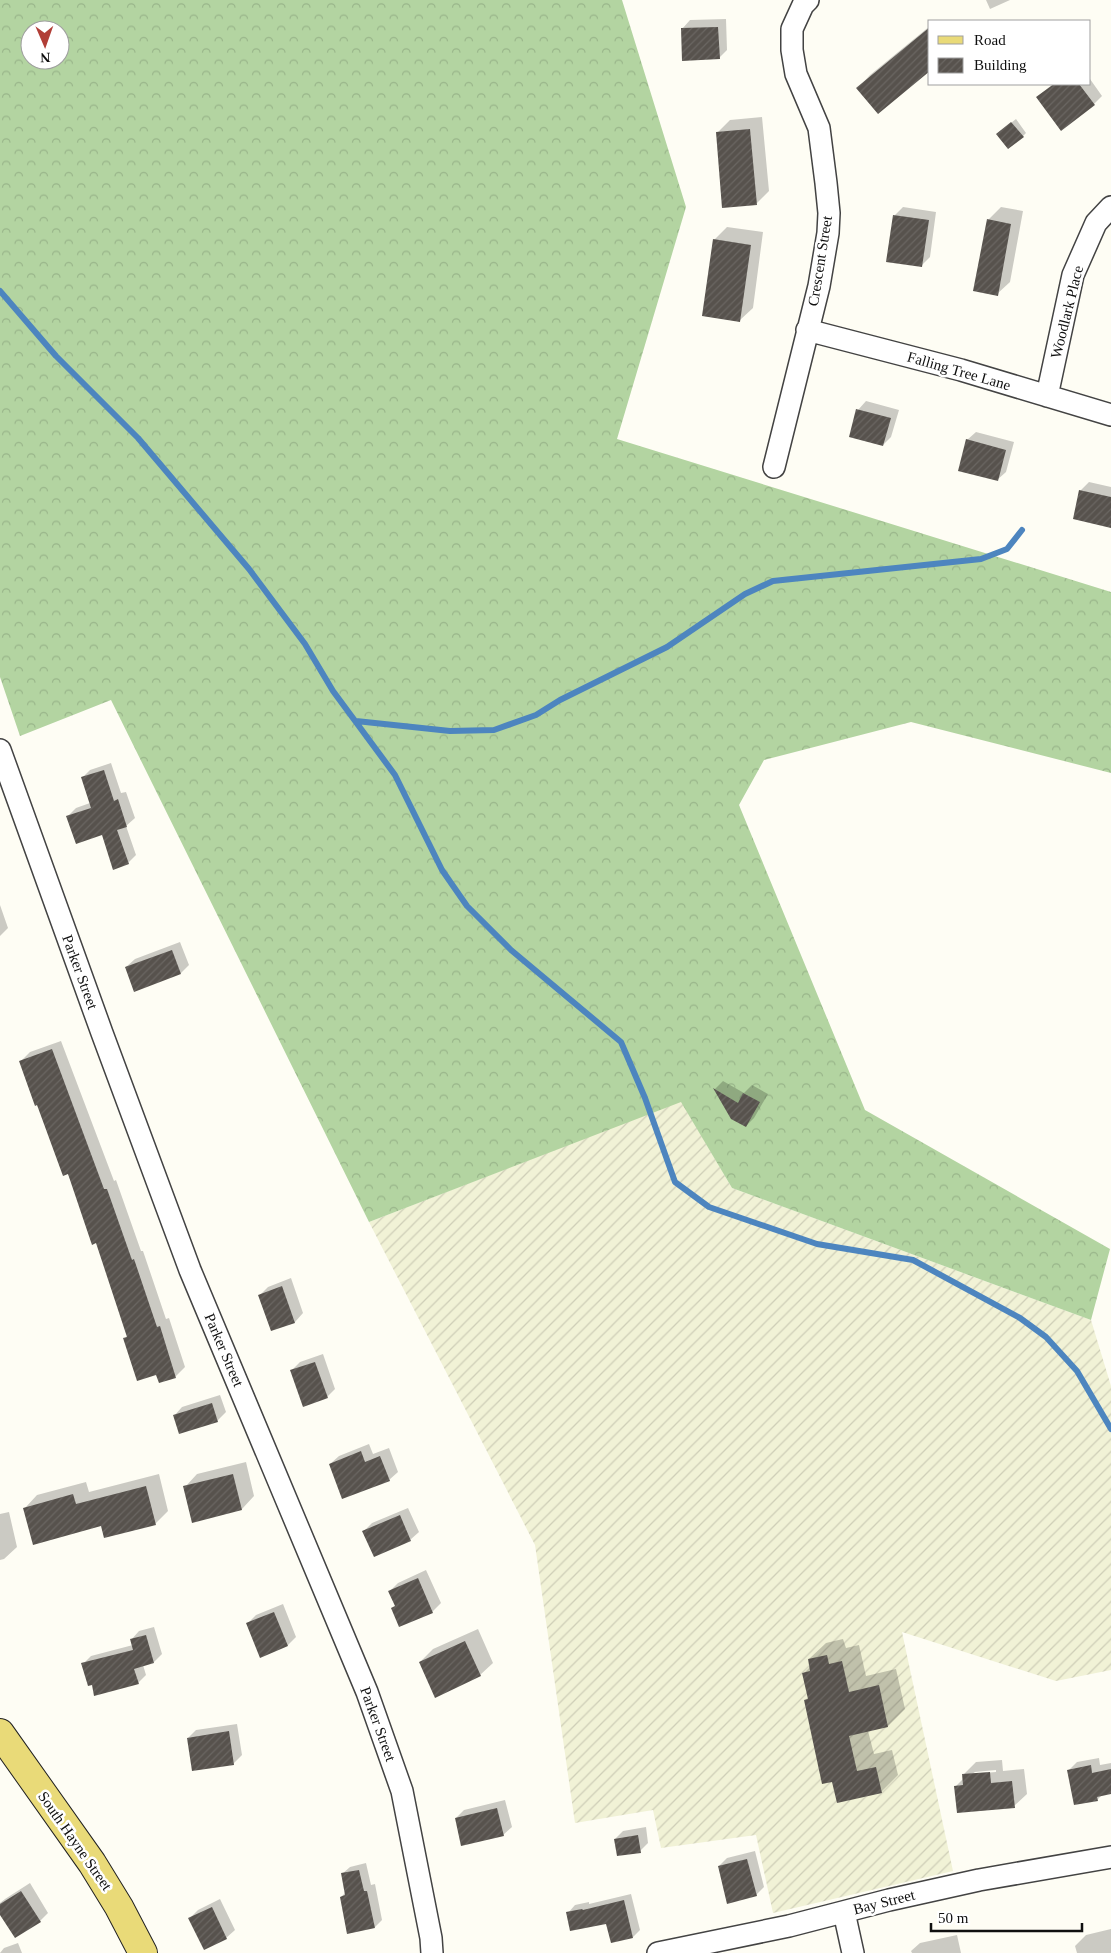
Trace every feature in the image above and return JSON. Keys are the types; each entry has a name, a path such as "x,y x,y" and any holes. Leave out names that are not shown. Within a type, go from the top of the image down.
{"main road":[{"name":"South Hayne Street","path":"0,1733 92,1863 120,1907 143,1953"}],"street":[{"name":"Crescent Street","path":"774,467 819,286 828,233 829,213 819,128 796,74 792,50 792,29 808,0"},
{"name":"Woodlark Place","path":"1047,396 1073,276 1096,223 1111,207"},
{"name":"Falling Tree Lane","path":"807,330 961,370 1111,415"},
{"name":"Parker Street","path":"0,750 190,1270 367,1692 402,1790 431,1938 432,1953"},
{"name":"Bay Street","path":"658,1953 789,1926 979,1880 1111,1857"},
{"path":"844,1912 853,1953"}],"green space":[{"path":"0,0 622,0 686,207 617,439 1111,592 1111,773 911,722 764,760 739,805 865,1110 1110,1249 1091,1320 732,1188 681,1102 369,1222 111,700 20,736 0,677"},
{"path":"681,1101 732,1188 1091,1320 1111,1386 1111,1670 1056,1681 902,1632 953,1871 773,1913 756,1835 661,1848 653,1810 575,1823 535,1545 369,1222"}],"building":[{"path":"718,27 720,59 682,61 681,28"},
{"path":"928,29 928,73 878,114 856,88"},
{"path":"1053,85 1080,85 1095,105 1061,131 1036,97"},
{"path":"1011,122 1024,137 1008,149 996,134"},
{"path":"750,129 757,205 722,208 716,132"},
{"path":"893,215 929,220 922,267 886,262"},
{"path":"987,219 1011,224 998,296 973,291"},
{"path":"713,239 751,245 740,322 702,316"},
{"path":"856,409 891,418 883,446 849,437"},
{"path":"966,439 1006,450 998,481 958,471"},
{"path":"1079,490 1111,497 1111,528 1073,519"},
{"path":"104,770 114,801 118,799 127,827 117,830 129,864 113,870 102,835 76,844 66,816 91,808 81,777"},
{"path":"172,950 181,974 134,992 125,967"},
{"path":"52,1049 104,1189 107,1189 132,1260 134,1259 157,1327 160,1326 176,1378 159,1383 156,1375 137,1381 123,1338 127,1337 96,1243 92,1245 68,1174 63,1176 19,1061"},
{"path":"713,1088 738,1103 743,1093 760,1102 746,1127 731,1119"},
{"path":"282,1286 295,1323 271,1331 258,1295"},
{"path":"315,1362 328,1398 303,1407 290,1370"},
{"path":"212,1403 218,1422 179,1434 173,1415"},
{"path":"361,1451 365,1462 380,1456 390,1481 342,1499 329,1464"},
{"path":"233,1474 242,1510 192,1523 183,1486"},
{"path":"146,1486 156,1525 104,1538 101,1526 33,1545 23,1508 73,1494 76,1504"},
{"path":"400,1515 411,1541 374,1557 362,1531"},
{"path":"418,1578 433,1613 399,1627 391,1608 395,1606 388,1591"},
{"path":"274,1612 288,1646 260,1658 246,1623"},
{"path":"146,1635 154,1663 134,1669 139,1684 94,1696 92,1685 88,1686 81,1663 133,1650 130,1639"},
{"path":"465,1641 481,1676 435,1698 419,1662"},
{"path":"827,1655 829,1664 842,1661 849,1692 879,1685 888,1727 849,1736 857,1771 876,1767 882,1793 837,1803 832,1782 822,1784 804,1700 808,1699 802,1673 810,1671 808,1659"},
{"path":"229,1731 234,1765 192,1771 187,1738"},
{"path":"1091,1765 1092,1773 1111,1769 1111,1794 1097,1797 1098,1801 1074,1805 1067,1770"},
{"path":"990,1772 991,1783 1012,1781 1015,1808 957,1813 954,1786 963,1785 962,1774"},
{"path":"497,1808 504,1836 461,1846 455,1818"},
{"path":"638,1835 641,1853 617,1856 614,1839"},
{"path":"747,1859 757,1896 727,1904 718,1866"},
{"path":"359,1870 364,1891 367,1891 375,1928 347,1934 340,1897 345,1895 341,1873"},
{"path":"21,1891 41,1922 15,1938 0,1915 0,1904"},
{"path":"624,1900 633,1938 611,1943 606,1924 570,1931 566,1912"},
{"path":"212,1907 227,1939 204,1950 188,1918"}],"waterway":[{"path":"0,291 56,356 138,438 249,569 305,644 333,691 395,775 442,870 467,906 511,950 621,1042 645,1098 675,1182 709,1207 817,1244 913,1260 1020,1318 1046,1337 1077,1371 1111,1429"},
{"path":"356,721 450,731 494,730 536,715 560,700 667,647 745,594 773,581 981,559 1007,549 1022,530"}]}
